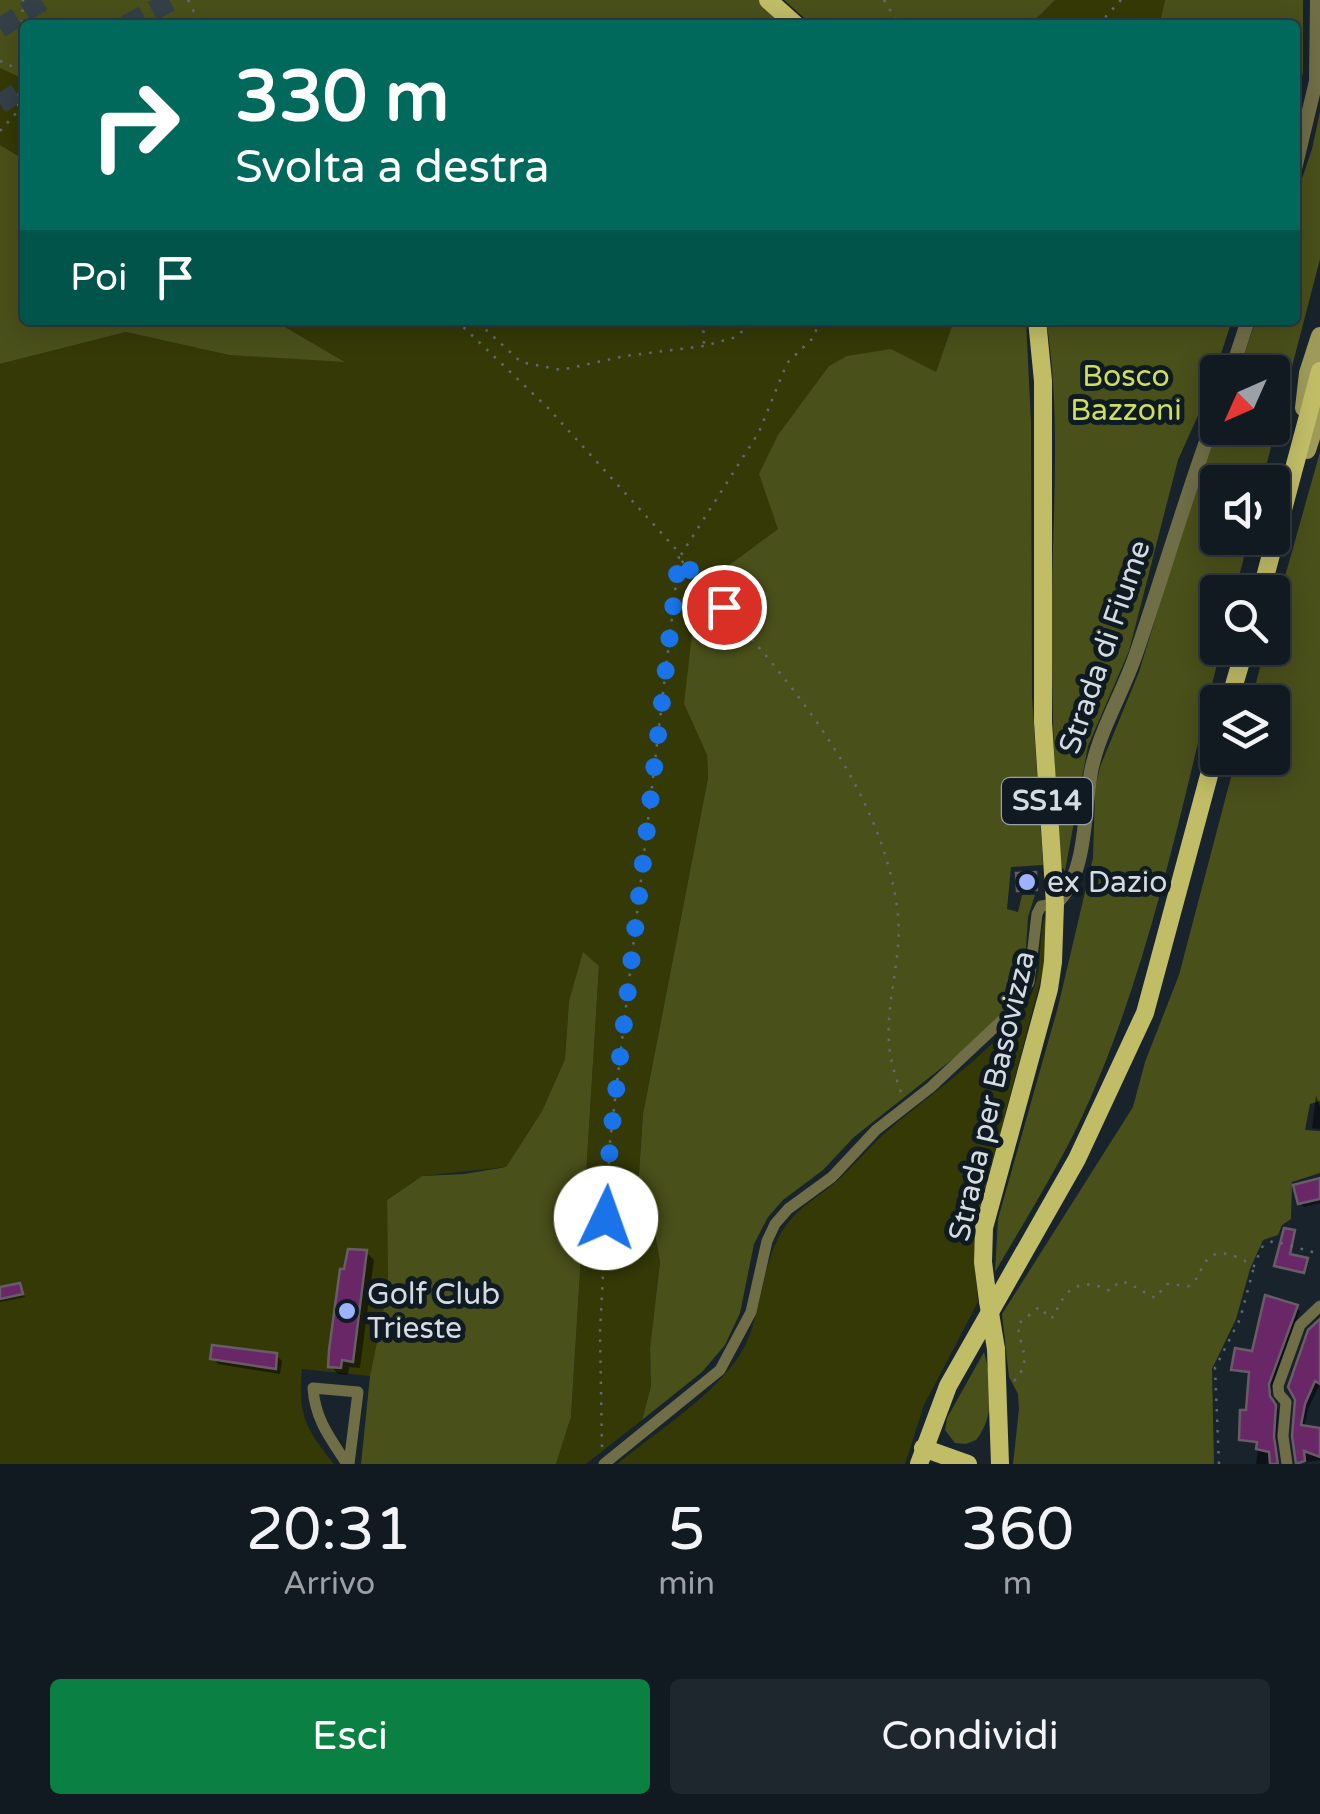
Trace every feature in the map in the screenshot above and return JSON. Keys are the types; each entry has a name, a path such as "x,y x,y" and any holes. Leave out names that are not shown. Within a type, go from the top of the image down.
{"main road":[{"path":"768,0 790,20"},
{"name":"Strada per Basovizza","path":"1000,1464 999,1384 984,1272 986,1218 1049,990 1055,932 1044,762 1043,382 1037,325"},
{"path":"1300,440 1308,373 1320,336"},
{"path":"1266,575 1320,371"},
{"path":"1267,575 1320,410"},
{"path":"968,1464 921,1456 936,1412 964,1355 1078,1160 1146,1014 1209,775"}],"street":[{"path":"1300,148 1316,81 1317,0"},
{"path":"1237,355 1246,325"},
{"name":"Strada di Fiume","path":"1054,904 1071,883 1100,738 1128,678 1203,445"},
{"path":"603,1461 720,1370 751,1312 774,1224 832,1177 876,1130 955,1066 1013,1010 1029,982 1037,914 1041,906 1054,904"},
{"path":"1287,1464 1286,1402 1278,1386 1300,1325 1320,1306"},
{"path":"313,1388 358,1392 348,1464 319,1419 313,1388"}],"path":[{"path":"1103,20 1121,0"},
{"path":"0,131 18,111 20,52"},
{"path":"0,61 19,69"},
{"path":"461,325 548,408 755,642 829,742 870,812 884,847 900,936 888,1046 906,1108"},
{"path":"484,325 521,362 562,370 625,356 704,346 733,338 751,325"},
{"path":"704,325 704,346"},
{"path":"603,1461 600,1332 610,1142 679,558 752,443 770,409 787,362 812,339 818,325"},
{"path":"1219,1464 1215,1368 1240,1319 1262,1247 1273,1241 1320,1254"},
{"path":"999,1384 1023,1372 1027,1358 1018,1330 1022,1319 1042,1308 1048,1318 1054,1317 1066,1290 1091,1282 1110,1291 1119,1282 1128,1282 1155,1298 1167,1284 1189,1286 1200,1277 1207,1260 1220,1253 1230,1253 1254,1266"}],"green space":[{"path":"0,0 760,0 781,20 20,20 20,78 0,68"},
{"path":"784,0 1055,0 1035,20 806,20"},
{"path":"1055,0 1165,0 1160,20 1035,20"},
{"path":"1165,0 1303,0 1300,89 1300,20 1160,20"},
{"path":"0,68 20,78 20,157 0,145"},
{"path":"1320,112 1320,259 1290,374 1290,355 1244,355 1254,325 1300,325 1300,184"},
{"path":"0,145 20,157 20,325 282,325 345,362 229,355 126,332 0,364"},
{"name":"Golf Club Trieste","path":"282,325 952,325 936,372 778,529 717,574 684,704 707,755 708,778 643,1114 637,1202 655,1234 660,1262 650,1348 651,1386 642,1420 586,1464 556,1464 571,1417 599,966 569,1001 565,1059 542,1111 506,1167 422,1176 387,1200 388,1288 370,1376 302,1369 301,1398 306,1420 334,1464 0,1464 0,364 126,332 229,355 343,361"},
{"path":"952,325 1026,325 1031,423 1032,696 1043,865 1011,867 1007,909 1018,912 1022,895 1035,895 1028,917 1024,980 1006,1009 973,1043 854,1137 823,1170 783,1200 768,1217 754,1244 740,1313 725,1345 702,1372 642,1420 651,1386 650,1348 660,1262 655,1234 637,1202 643,1114 708,778 707,755 684,704 693,626 717,574 778,529 759,474 778,435 829,366 847,356 891,349 936,372"},
{"name":"Bosco Bazzoni","path":"1047,325 1230,325 1221,355 1200,355 1200,411 1178,460 1129,651 1088,746 1065,871 1060,865 1053,731 1055,423"},
{"path":"1211,445 1272,445 1266,465 1204,465"},
{"path":"1320,452 1320,1101 1310,1104 1305,1130 1320,1131 1320,1173 1292,1182 1291,1219 1282,1225 1278,1235 1263,1240 1236,1319 1212,1369 1214,1464 1013,1464 1018,1394 1009,1377 1002,1314 1133,1107 1145,1062 1179,975 1232,775 1290,775 1290,685 1255,685 1261,665 1290,665 1290,575 1285,575"},
{"path":"1200,474 1200,555 1245,555 1239,575 1200,575 1200,665 1217,665 1212,685 1200,685 1200,736 1180,819 1131,990 1090,1099 995,1272 998,1219 1058,1007 1093,858 1095,790 1100,767 1139,672"},
{"path":"1045,916 1045,963 980,1210 974,1252 978,1302 924,1405 905,1464 617,1464 701,1398 730,1369 749,1336 773,1250 791,1219 885,1133 986,1050 1018,1015 1037,977"},
{"path":"583,952 599,966 571,1417 556,1464 361,1464 370,1376 388,1288 387,1200 422,1176 506,1167 542,1111 565,1059 569,1001"},
{"path":"984,1352 990,1386 987,1420 976,1440 955,1443 945,1430 947,1418"}],"building":[{"name":"ex Dazio","path":"1036,872 1037,890 1017,891 1016,873"},
{"path":"1320,1178 1320,1199 1298,1204 1293,1185"},
{"path":"1284,1228 1295,1230 1290,1254 1308,1258 1304,1273 1274,1266"},
{"name":"Golf Club Trieste","path":"348,1249 367,1250 353,1362 342,1360 341,1368 328,1367 340,1269 344,1269"},
{"path":"20,1283 23,1294 0,1299 0,1287"},
{"path":"1265,1295 1298,1305 1269,1384 1276,1405 1274,1437 1278,1464 1270,1464 1269,1452 1256,1449 1257,1442 1239,1440 1240,1410 1246,1410 1249,1372 1231,1370 1235,1348 1252,1351"},
{"path":"1320,1319 1320,1384 1315,1381 1301,1425 1320,1428 1320,1457 1304,1451 1305,1461 1296,1464 1292,1436 1295,1400 1288,1387 1308,1330"},
{"path":"212,1345 277,1353 276,1369 210,1359"}],"tunnel":[{"path":"0,28 44,0"},
{"path":"135,20 173,0"},
{"path":"0,104 20,90"}],"place":[{"name":"ex Dazio","path":"1027,882"},
{"name":"Golf Club Trieste","path":"347,1311"}],"route":[{"path":"606,1218 610,1142 679,558 724,607"}]}
